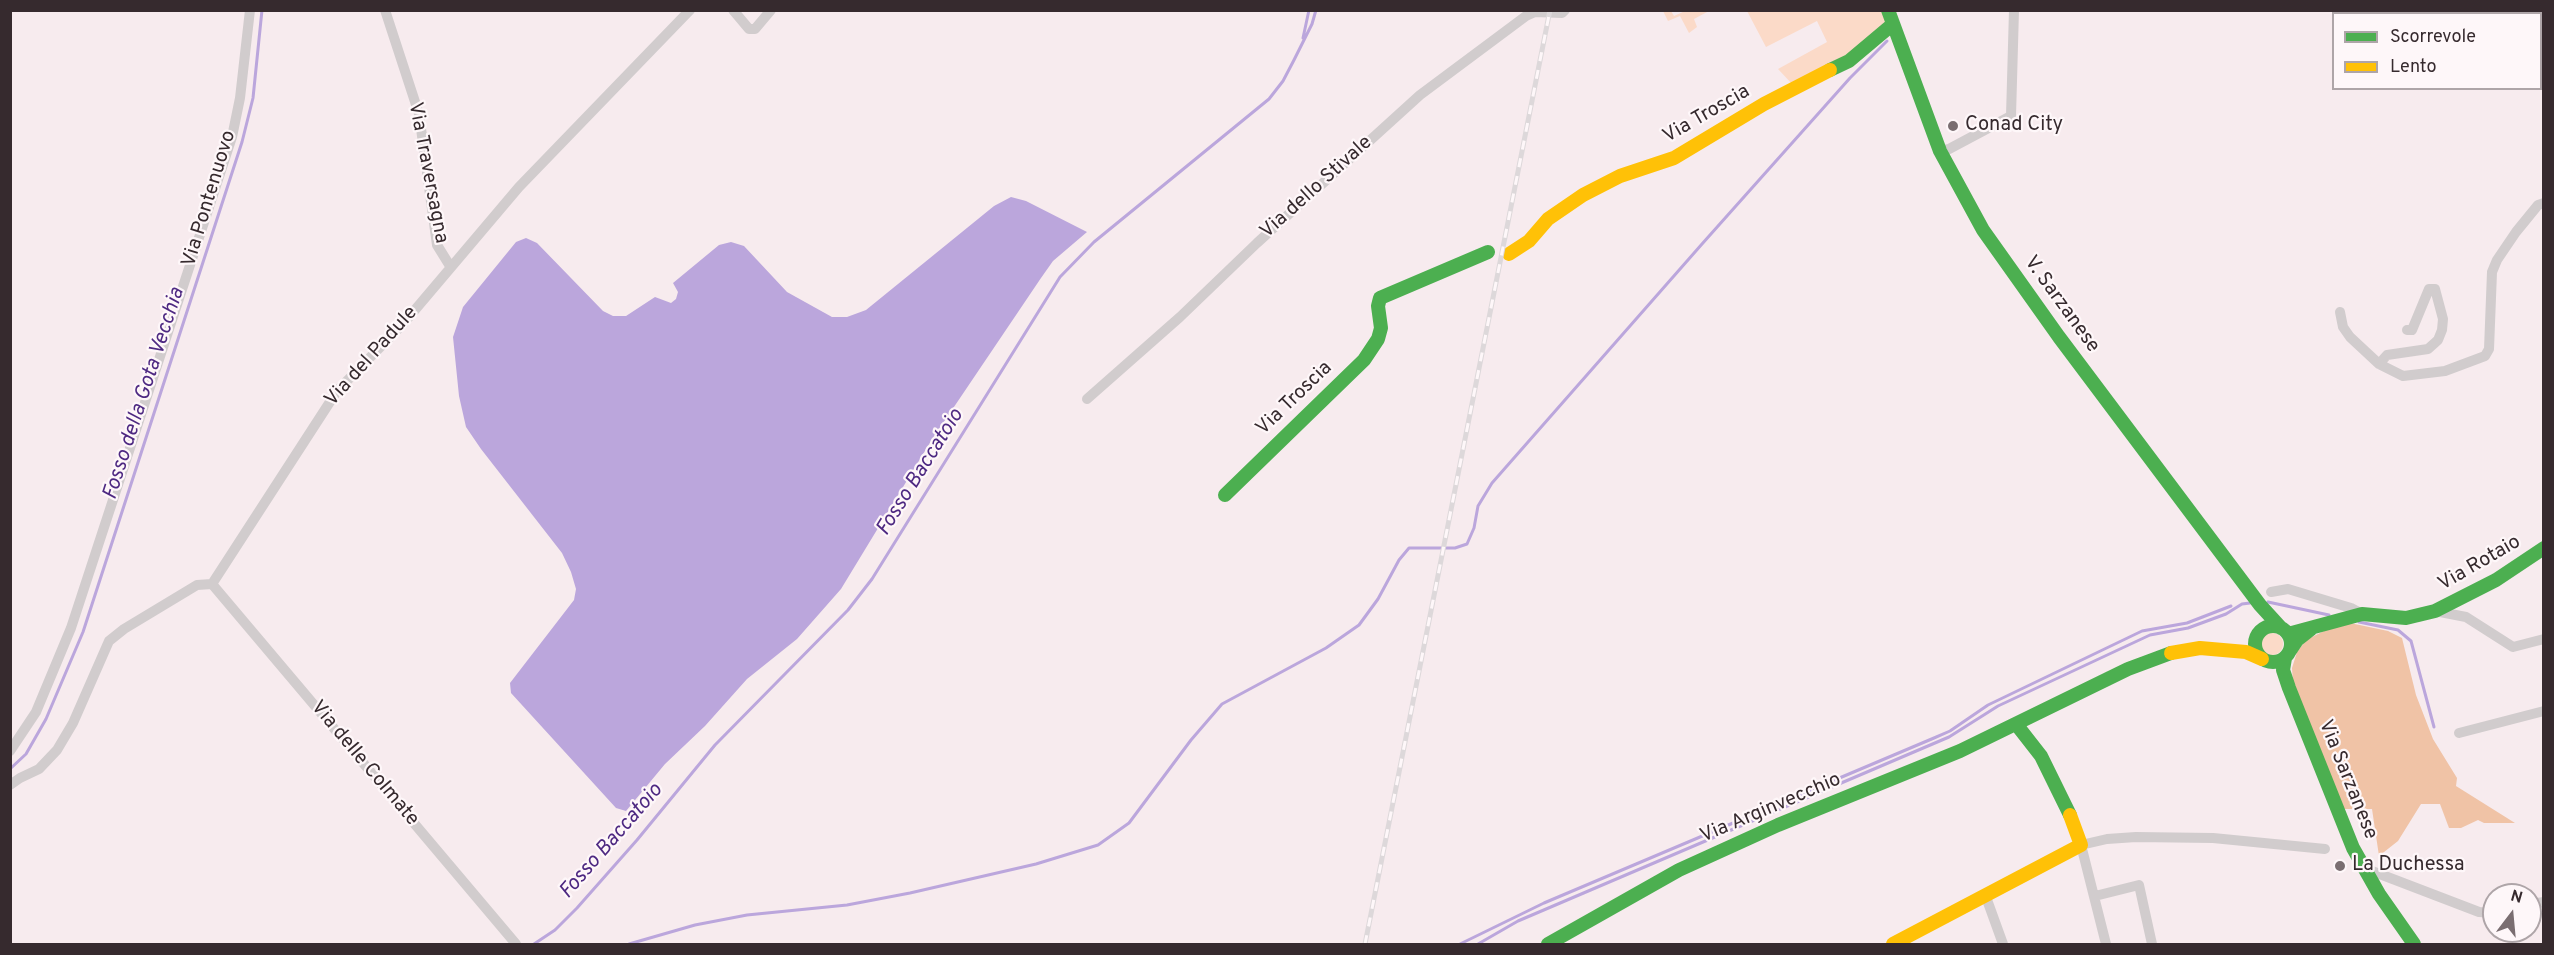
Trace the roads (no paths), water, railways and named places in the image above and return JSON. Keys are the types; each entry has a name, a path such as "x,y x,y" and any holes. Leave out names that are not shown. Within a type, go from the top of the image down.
{"main road":[{"name":"V. Sarzanese","path":"1891,17 1940,151 1983,230 2059,337 2257,600 2284,631"},
{"name":"Via Troscia","path":"1509,254 1521,248 1548,219 1583,195 1620,176 1674,158 1764,104 1849,61 1891,17"},
{"name":"Via Troscia","path":"1225,495 1364,360 1378,339 1381,328 1378,306 1380,298 1387,293 1488,252"},
{"name":"Via Rotaio","path":"2284,631 2312,628 2356,615 2406,618 2435,612 2496,580 2544,548"},
{"path":"2257,600 2262,619 2256,651 2277,658"},
{"path":"2229,649 2258,637 2270,627 2284,631 2291,642 2277,658"},
{"path":"2277,658 2312,628"},
{"name":"Via Arginvecchio","path":"1548,945 1680,870 1778,825 1960,751 2128,669 2169,653 2199,648 2229,649"},
{"path":"2229,649 2277,658"},
{"name":"Via Sarzanese","path":"2277,658 2353,848 2379,894 2415,945"},
{"path":"1893,945 1909,941 2081,845 2055,781 2041,756 2016,724"}],"street":[{"name":"Via Pontenuovo","path":"10,751 36,712 71,628 221,170 240,98 250,10"},
{"name":"Via Traversagna","path":"385,10 419,114 437,245 450,266"},
{"name":"Via del Padule","path":"212,584 338,391 403,324 519,187 690,10"},
{"path":"733,10 749,29 755,29 771,10"},
{"name":"Via dello Stivale","path":"1087,399 1180,317 1257,243 1420,95 1526,15 1535,12 1562,13 1565,10"},
{"path":"1940,151 2011,116 2014,10"},
{"path":"2340,312 2343,327 2350,337 2379,364 2403,376 2445,371 2485,356 2489,349 2492,272 2516,232 2538,205 2544,203"},
{"path":"2379,364 2387,355 2428,349 2438,340 2443,320 2435,289 2429,289 2412,330 2407,330"},
{"path":"10,785 39,769 57,750 73,723 109,642 124,629 197,585 212,584"},
{"name":"Via delle Colmate","path":"212,584 516,944"},
{"name":"Via Rotaio","path":"2271,592 2288,589 2351,608 2356,615"},
{"name":"Via Rotaio","path":"2435,612 2466,617 2513,647 2544,639"},
{"path":"2459,733 2544,711"},
{"path":"2106,945 2081,845 2126,838 2213,838 2325,849"},
{"path":"2364,868 2482,912"},
{"path":"2095,896 2139,885 2152,945"},
{"path":"1986,897 2003,945"}],"waterway":[{"name":"Fosso della Gota Vecchia","path":"10,769 26,754 46,719 83,632 242,142 253,98 262,10"},
{"path":"1303,38 1309,10"},
{"name":"Fosso Baccatoio","path":"534,944 555,930 577,908 637,840 715,745 848,610 872,579 1060,277 1094,242 1269,99 1283,81 1312,24 1316,10"},
{"path":"629,944 695,925 747,915 847,905 1036,864 1098,845 1129,823 1191,740 1222,704 1326,648 1359,625 1378,599 1399,560 1409,548 1455,548 1467,544 1474,528 1478,506 1492,483 1850,78 1887,41"},
{"path":"2268,602 2329,615"},
{"path":"1478,944 1518,921 1949,737 1998,706 2150,635 2188,628 2226,614 2242,604 2250,603"},
{"path":"1460,944 1544,903 1950,731 1988,705 2142,631 2187,623 2231,606"},
{"path":"2359,622 2398,630 2411,641 2434,727"}],"railway":[{"path":"1365,944 1550,10"}],"place":[{"name":"Conad City","path":"1953,126"},
{"name":"La Duchessa","path":"2340,866"}]}
